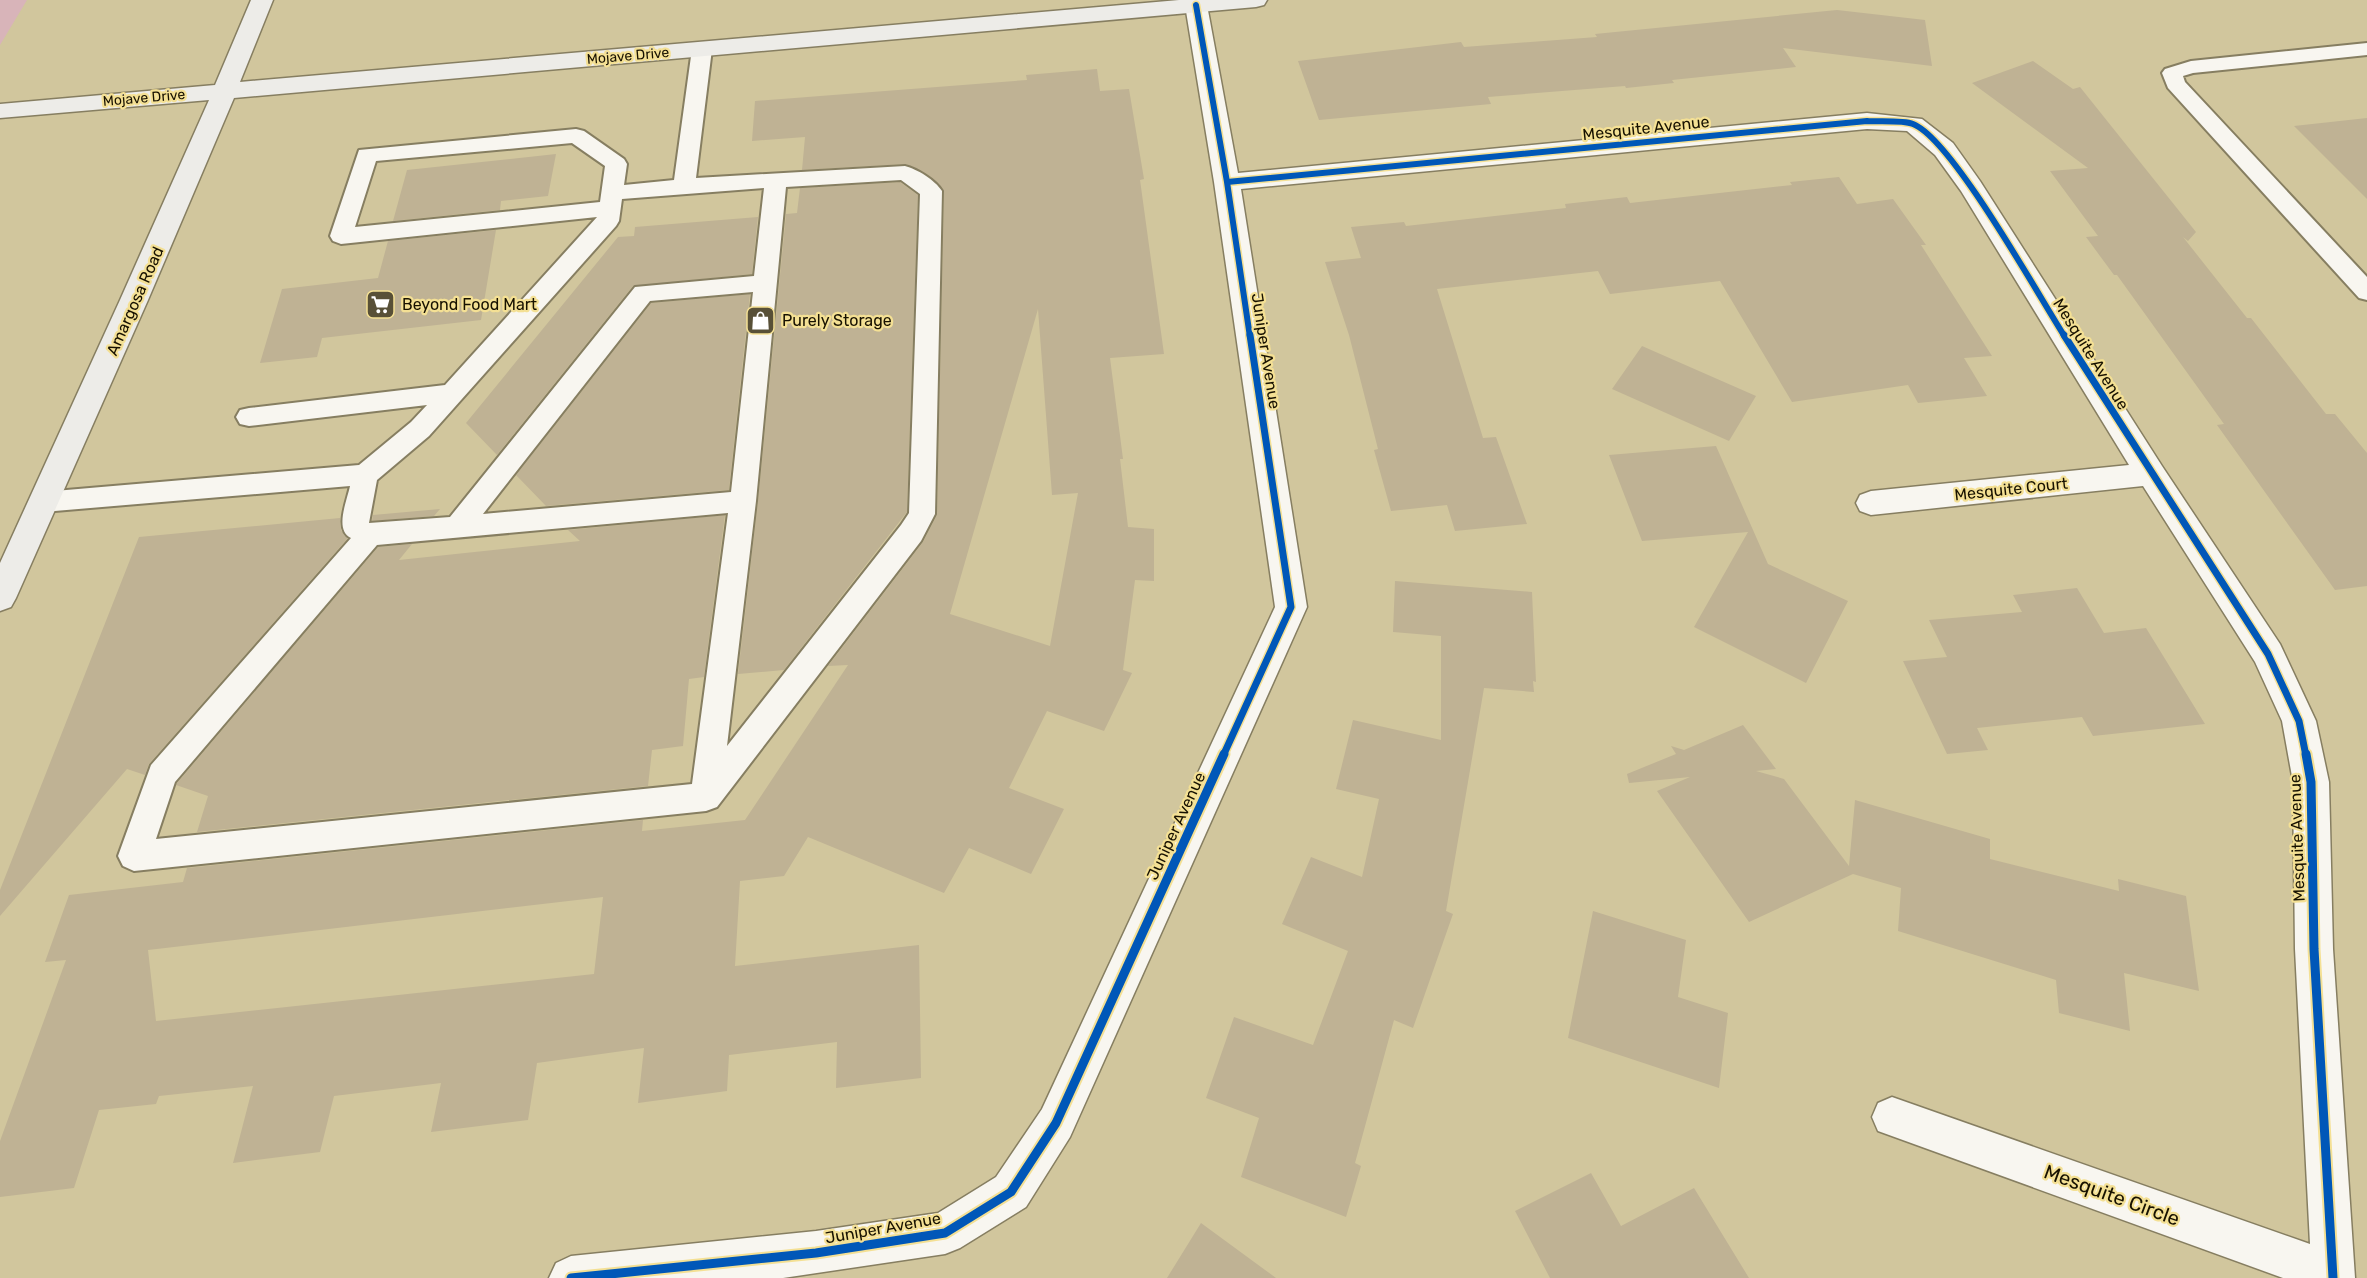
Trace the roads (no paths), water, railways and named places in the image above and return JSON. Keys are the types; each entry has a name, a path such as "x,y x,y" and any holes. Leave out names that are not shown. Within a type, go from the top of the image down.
{"main road":[{"name":"Amargosa Road","path":"0,598 118,340 226,90 262,0"},
{"name":"Mojave Drive","path":"0,111 1256,0"}],"street":[{"name":"Juniper Avenue","path":"571,1278 816,1252 945,1233 1011,1192 1056,1123 1291,607 1227,182 1196,5"},
{"name":"Mesquite Avenue","path":"1227,182 1867,121 1913,124 1944,148 2268,654 2299,721 2311,782 2314,949 2333,1276"},
{"name":"Mesquite Court","path":"1871,503 2151,474"},
{"name":"Mesquite Circle","path":"1892,1117 2333,1276"}],"lane":[{"path":"684,186 702,49"},
{"path":"2367,49 2191,67 2172,72 2175,84 2367,292"},
{"path":"43,502 365,475 420,429 608,221 611,201 616,164 576,136 367,155 342,236 611,201 684,186 905,173 931,191 922,514 911,534 706,797 134,856 162,775 370,535"},
{"path":"706,797 742,501 776,179"},
{"path":"458,527 643,293 765,283"},
{"path":"249,417 452,393"},
{"path":"365,475 355,528 370,535 742,501"}],"place":[{"name":"Beyond Food Mart","path":"381,304"},
{"name":"Purely Storage","path":"761,320"}]}
